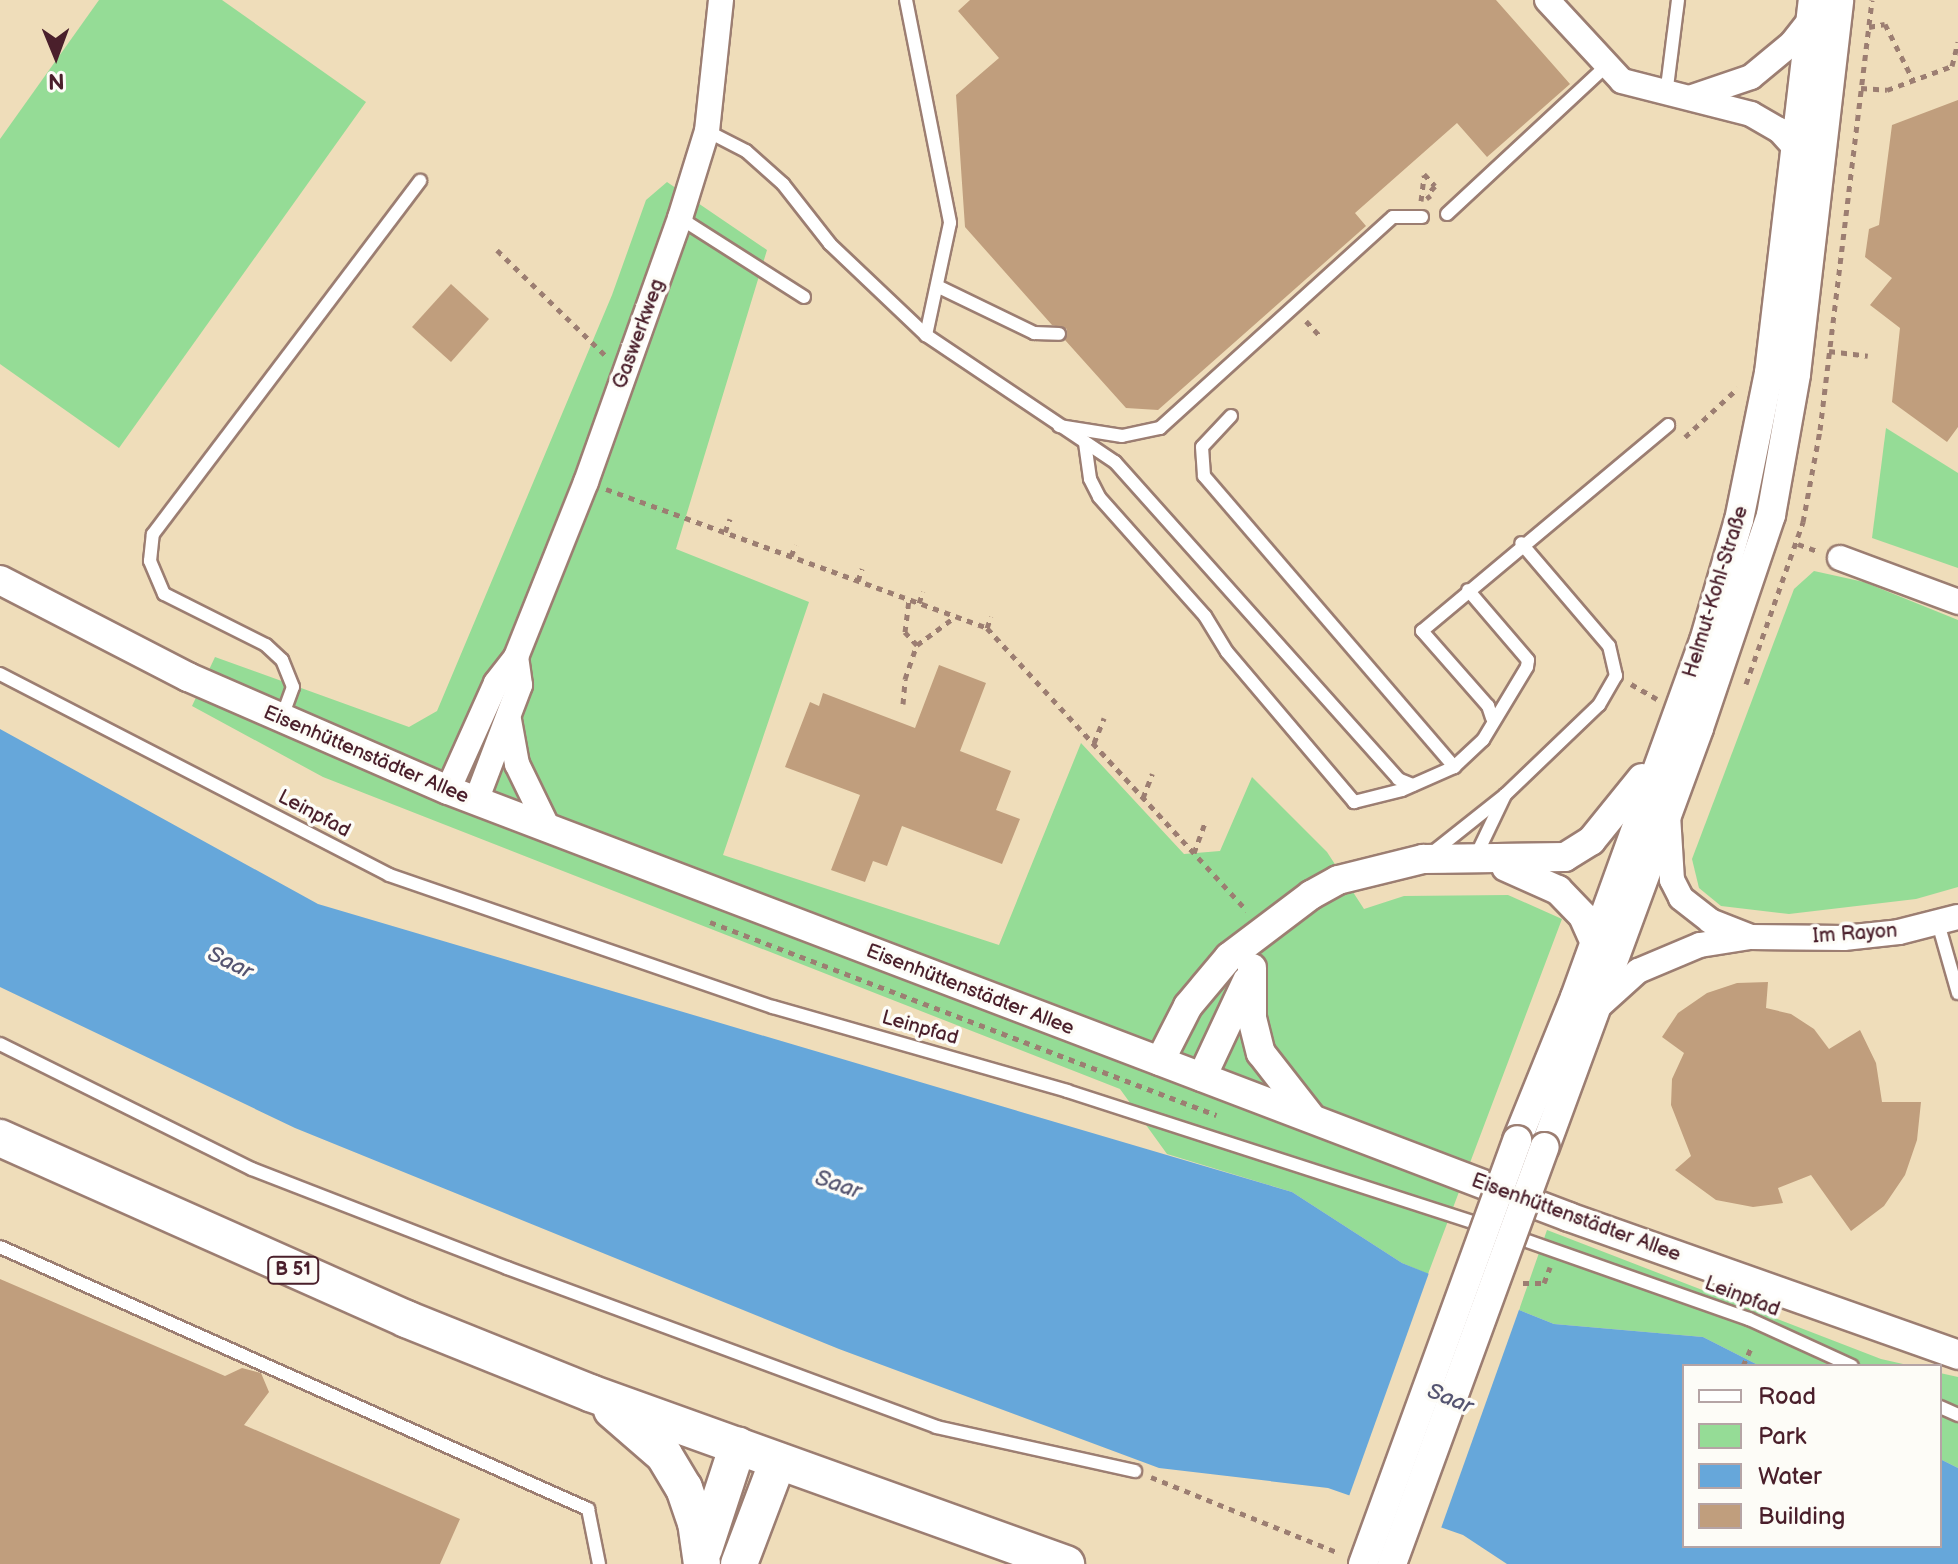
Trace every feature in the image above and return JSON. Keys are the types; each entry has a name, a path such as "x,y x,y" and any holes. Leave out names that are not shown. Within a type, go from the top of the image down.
{"main road":[{"name":"B 51","path":"0,1138 406,1319 590,1393 1066,1564"},
{"path":"590,1393 664,1455 684,1488 702,1559"},
{"path":"702,1559 738,1445"},
{"path":"739,1564 778,1461"}],"street":[{"name":"Gaswerkweg","path":"448,790 496,683 516,657 586,482 680,218 707,131 721,0"},
{"path":"1547,0 1605,67 1622,81 1666,95 1692,97 1751,114 1779,130 1798,151"},
{"name":"Helmut-Kohl-Straße","path":"1392,1564 1598,1007 1771,515 1796,374 1839,0"},
{"path":"1692,97 1751,77 1792,43 1812,10"},
{"name":"Helmut-Kohl-Straße","path":"1359,1561 1669,737 1720,589 1755,458 1798,151 1812,10"},
{"path":"1840,558 1954,595"},
{"name":"Eisenhüttenstädter Allee","path":"0,580 281,720 549,830 1313,1119 1958,1355"},
{"name":"Gaswerkweg","path":"476,801 520,685 516,657"},
{"name":"Gaswerkweg","path":"509,720 517,764 549,830"},
{"path":"1160,1061 1188,1006 1229,957 1266,927 1338,880 1423,859 1474,861 1565,857 1591,841 1624,806 1669,737"},
{"name":"Im Rayon","path":"1668,813 1672,880 1681,898 1710,921 1750,937"},
{"path":"1474,861 1524,871 1558,890 1583,916 1593,938"},
{"name":"Im Rayon","path":"1598,1007 1638,971 1669,956 1750,937 1844,938 1948,920"},
{"path":"1202,1077 1252,968 1266,927"},
{"path":"1252,968 1252,1018 1261,1053 1313,1119"}],"lane":[{"path":"906,0 950,223 939,287 926,335"},
{"path":"1666,95 1678,0"},
{"path":"1447,214 1605,67"},
{"path":"707,131 746,151 783,184 830,244 926,335 1134,480 1401,783 1413,785"},
{"path":"281,720 293,687 282,660 266,645 164,594 150,561 153,534 420,181"},
{"path":"1059,426 1122,436 1160,428 1393,217 1420,217"},
{"path":"680,218 804,297"},
{"path":"939,287 1034,333 1059,334"},
{"path":"1231,416 1202,447 1204,476 1454,767"},
{"path":"1492,718 1488,706 1422,631 1521,543 1668,425"},
{"path":"1085,443 1090,479 1099,497 1205,616 1227,652 1350,798 1361,801 1413,785 1454,767 1483,740 1492,718 1528,660 1468,590"},
{"path":"1423,859 1505,795 1599,705 1616,676 1609,646 1521,543"},
{"name":"Leinpfad","path":"0,674 389,875 773,1007 1067,1091 1406,1198 1749,1319 1848,1364"},
{"path":"1474,861 1505,795"},
{"path":"1948,920 1958,993"},
{"path":"0,1044 252,1169 507,1268 936,1427 1135,1471"},
{"path":"0,1247 588,1509 599,1564"}],"path":[{"path":"1798,544 1829,351 1872,0"},
{"path":"1869,27 1885,24 1913,80"},
{"path":"1861,88 1887,90 1952,66 1958,42"},
{"path":"497,250 624,374"},
{"path":"1306,321 1320,336"},
{"path":"1829,351 1868,356"},
{"path":"1736,399 1741,374"},
{"path":"1681,441 1738,388"},
{"path":"586,482 987,628 1266,927"},
{"path":"725,532 730,519"},
{"path":"791,556 796,545"},
{"path":"858,581 862,569"},
{"path":"919,603 923,592"},
{"path":"909,600 905,632 917,645"},
{"path":"903,704 905,679 917,645 956,617"},
{"path":"987,628 991,617"},
{"path":"1616,676 1662,702 1667,689"},
{"path":"1094,743 1104,718"},
{"path":"1143,798 1152,774"},
{"path":"1194,853 1205,822"},
{"path":"1518,1282 1544,1283 1556,1251"},
{"path":"1744,1364 1751,1348"},
{"path":"1135,1471 1359,1561"}],"green space":[{"path":"99,0 222,0 366,102 119,448 0,364 0,139"},
{"path":"667,182 767,250 676,549 809,602 723,855 999,945 1081,743 1184,854 1220,851 1252,777 1327,852 1364,909 1404,896 1508,895 1562,919 1428,1274 1402,1263 1292,1192 1167,1154 1120,1089 323,777 192,706 215,657 409,727 437,711 612,295 646,200"},
{"path":"1886,428 1958,473 1958,568 1872,538"},
{"path":"1814,571 1864,582 1958,620 1958,887 1916,899 1789,914 1721,906 1699,888 1692,859 1794,589"},
{"path":"1547,1230 1881,1359 1903,1364 1756,1364 1703,1337 1554,1324 1519,1310"},
{"path":"1942,1373 1958,1377 1958,1468 1942,1460"}],"water":[{"name":"Saar","path":"0,729 318,904 1292,1192 1402,1263 1554,1324 1703,1337 1756,1364 1682,1364 1682,1548 1942,1548 1942,1460 1958,1468 1958,1564 1507,1564 1463,1535 1328,1488 1159,1468 839,1349 295,1128 0,987"}],"pier":[{"path":"1430,1270 1520,1307 1440,1531 1348,1499"}],"building":[{"path":"970,0 1496,0 1570,84 1487,157 1457,123 1355,213 1366,226 1158,410 1126,408 1065,340 1067,329 1052,325 965,227 956,95 999,58 958,11"},
{"path":"1958,100 1958,427 1947,442 1892,402 1900,328 1870,305 1892,278 1865,257 1869,229 1879,225 1892,125"},
{"path":"451,284 489,319 451,362 412,327"},
{"path":"939,665 986,683 960,751 1011,771 996,810 1020,819 1002,864 902,826 887,866 873,861 865,882 831,870 860,795 785,767 810,702 819,706 823,693 915,728"},
{"path":"1768,982 1766,1008 1791,1014 1814,1029 1829,1049 1860,1030 1876,1063 1882,1102 1921,1102 1917,1140 1905,1175 1884,1206 1851,1231 1811,1175 1778,1188 1783,1203 1753,1207 1716,1200 1675,1170 1691,1156 1671,1105 1672,1079 1684,1053 1662,1037 1678,1013 1707,993 1737,983"},
{"path":"0,1279 225,1376 242,1368 261,1373 269,1392 244,1425 460,1519 440,1564 0,1564"}]}
